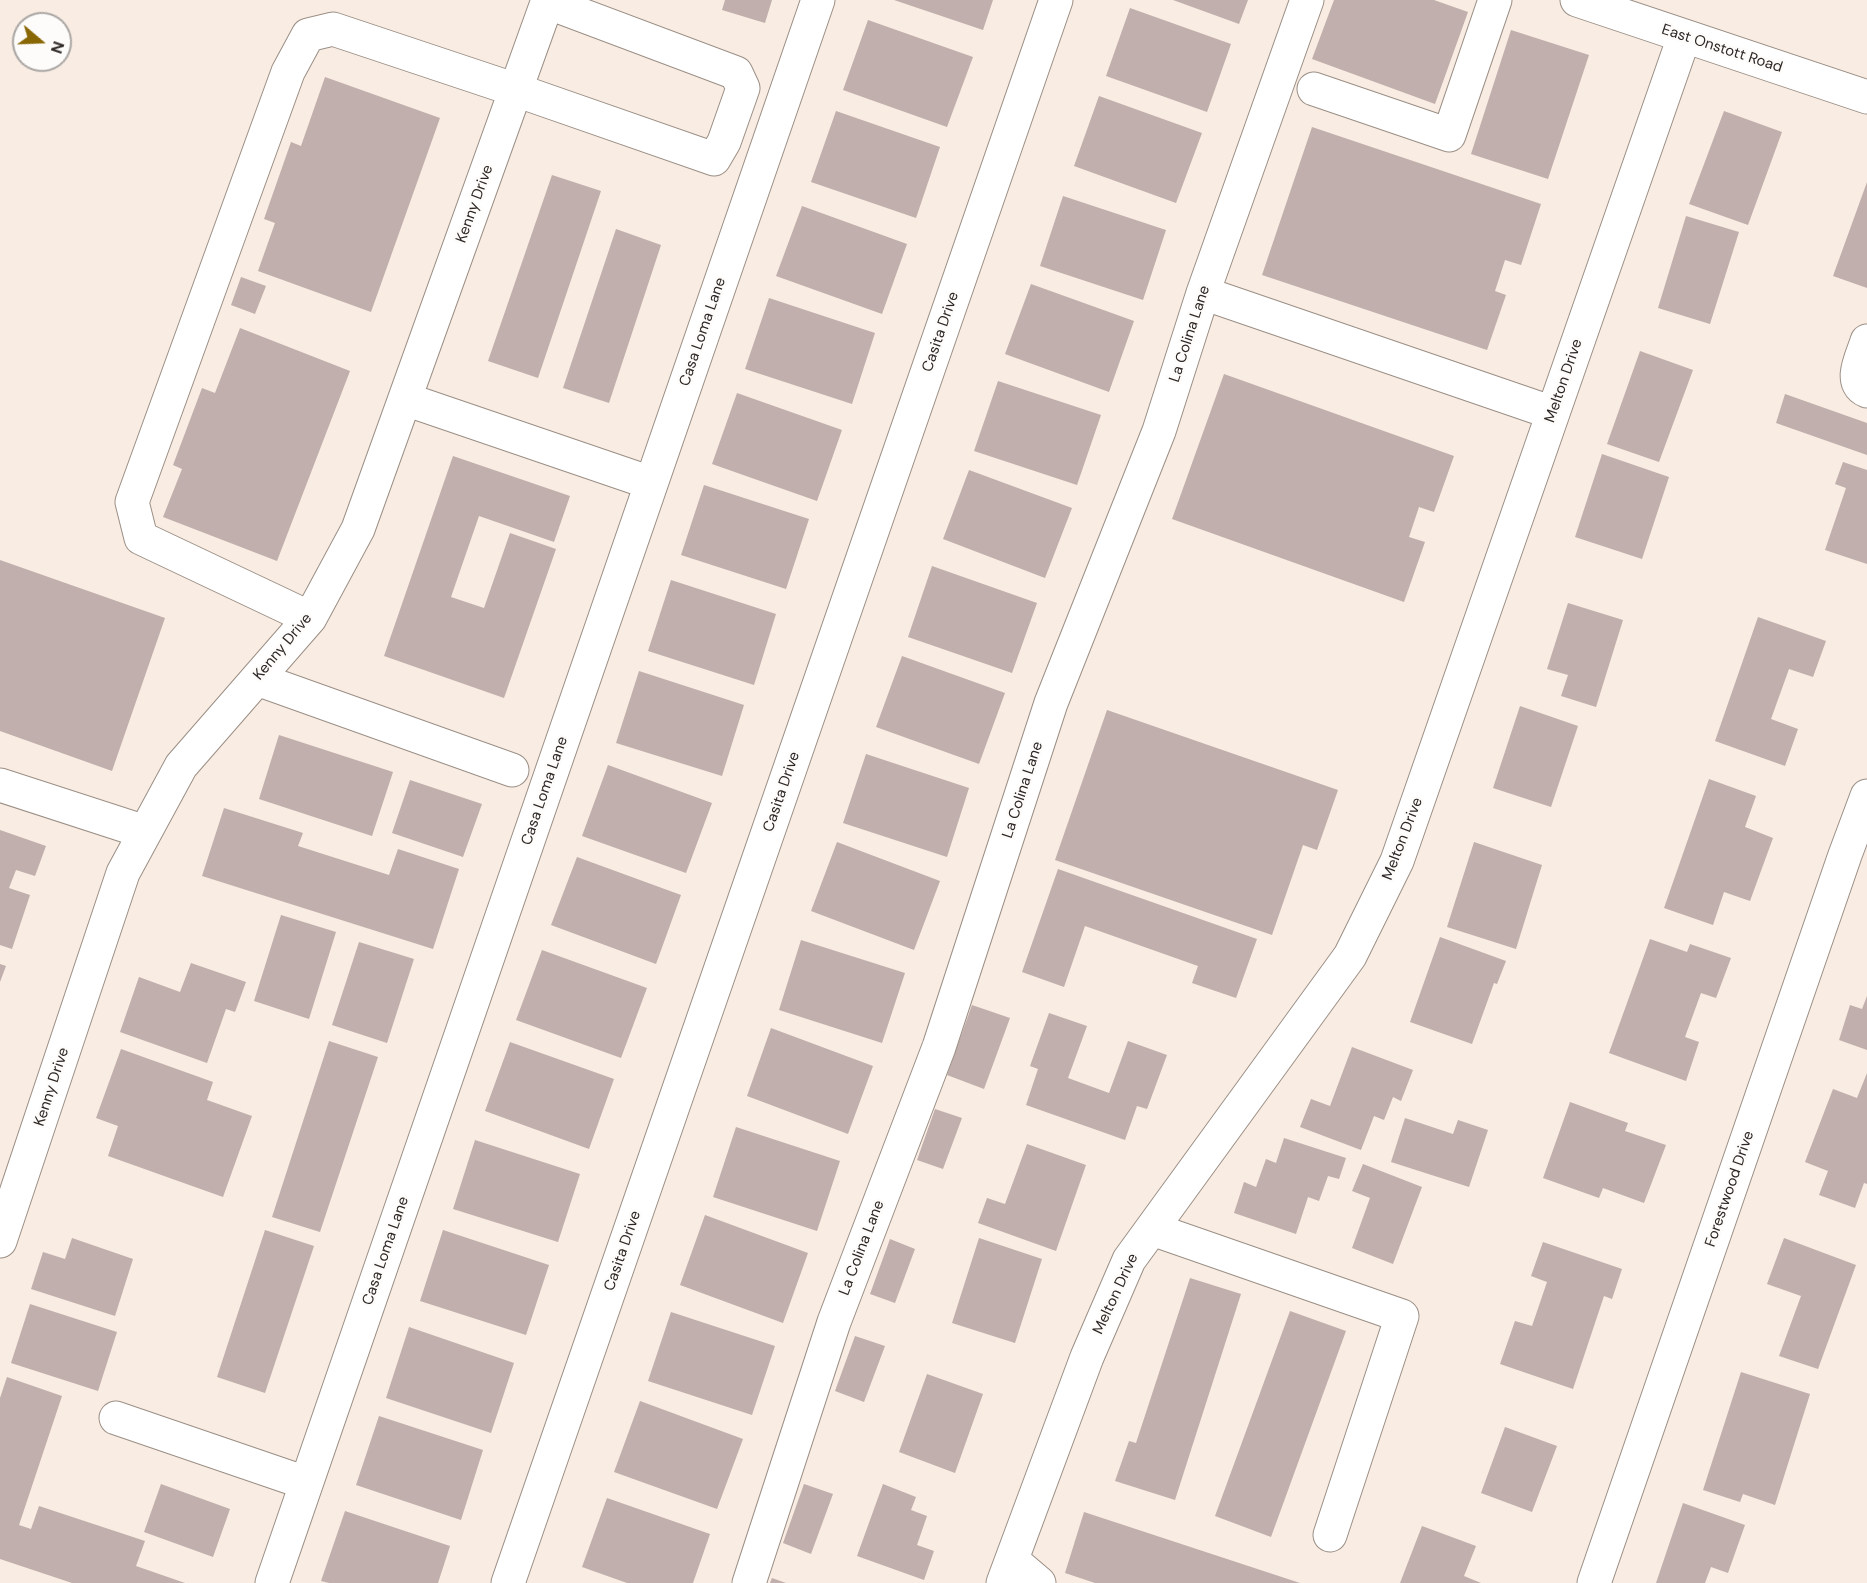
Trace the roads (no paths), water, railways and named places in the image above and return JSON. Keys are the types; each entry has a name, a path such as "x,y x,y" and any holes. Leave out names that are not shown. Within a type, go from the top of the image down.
{"street":[{"name":"Casa Loma Lane","path":"272,1583 818,0"},
{"name":"Casita Drive","path":"508,1583 1056,0"},
{"name":"La Colina Lane","path":"749,1583 834,1322 939,1047 1051,704 1159,431 1203,293 1307,0"},
{"path":"1314,88 1449,135 1495,0"},
{"name":"East Onstott Road","path":"1577,0 1867,97"},
{"path":"310,618 141,538 132,502 288,72 308,35 333,29 714,159 724,142 743,88 736,73 548,1"},
{"name":"Kenny Drive","path":"0,1241 123,873 181,766 310,618 358,529 548,1"},
{"name":"Melton Drive","path":"1008,1572 1087,1357 1129,1260 1350,956 1397,861 1684,37"},
{"path":"1203,293 1553,413"},
{"path":"1867,341 1857,372 1857,382 1862,389 1867,391"},
{"path":"405,399 651,483"},
{"path":"256,679 512,770"},
{"path":"0,785 145,832"},
{"name":"Forestwood Drive","path":"1594,1583 1856,858 1867,796"},
{"path":"1152,1229 1402,1316 1330,1535"},
{"path":"116,1418 306,1483"},
{"path":"1008,1572 1039,1583"}]}
